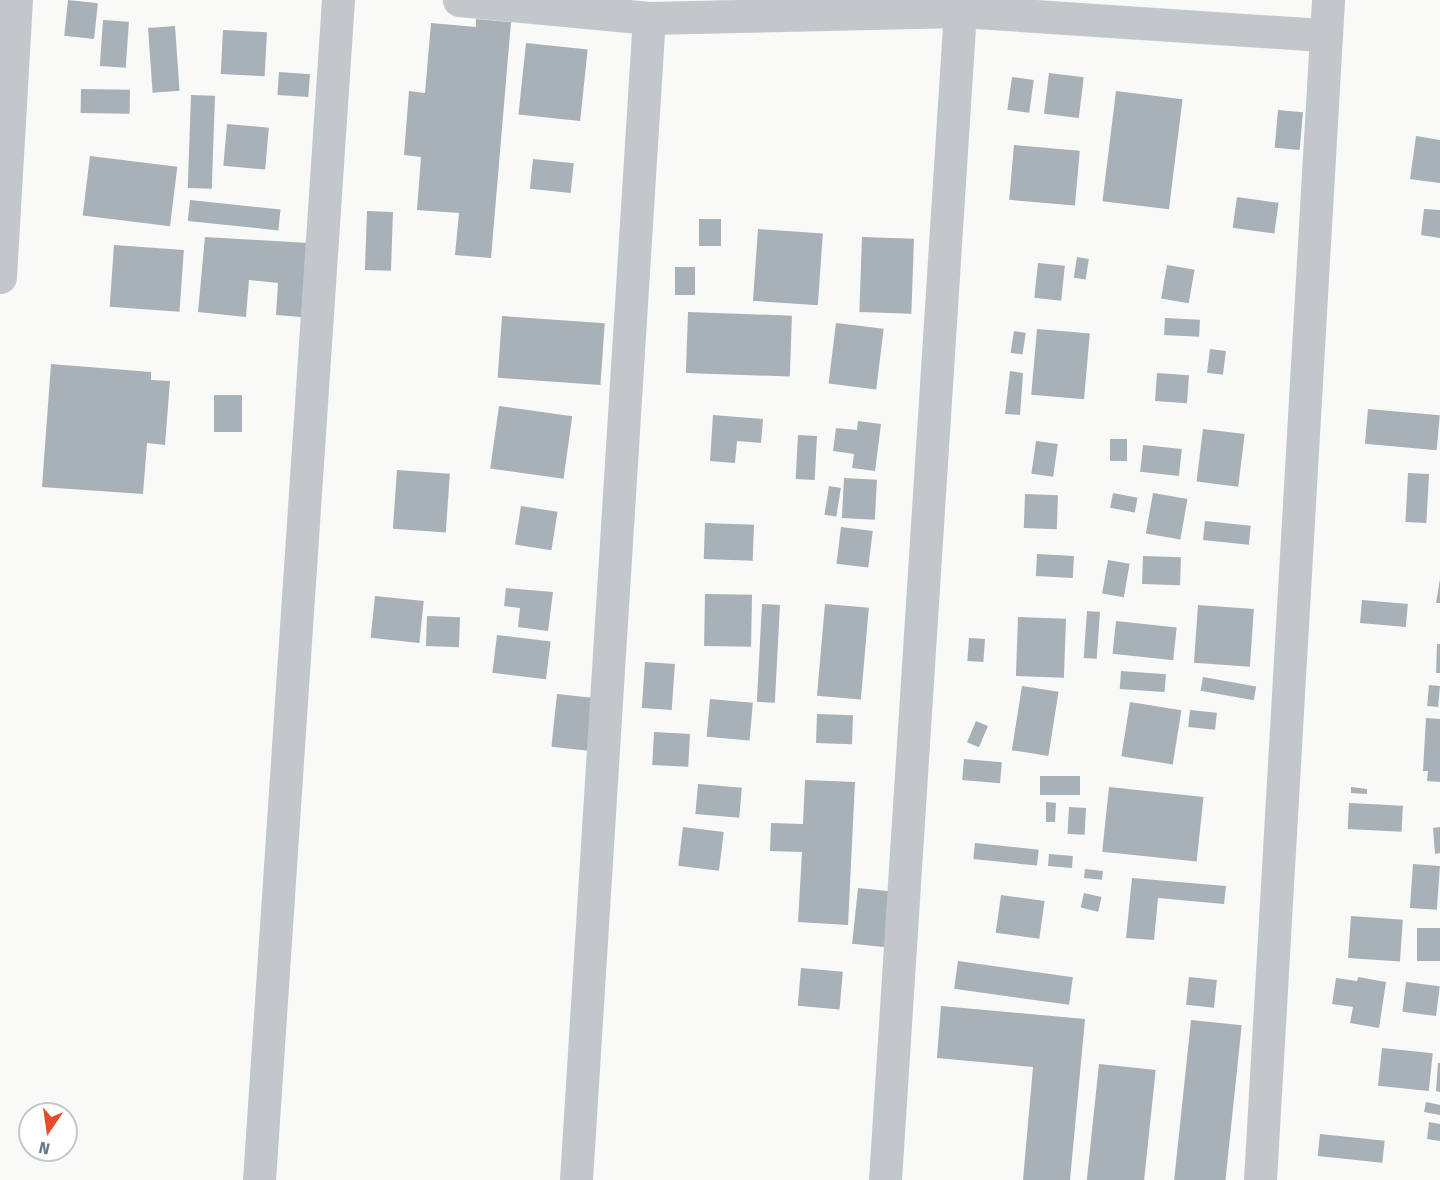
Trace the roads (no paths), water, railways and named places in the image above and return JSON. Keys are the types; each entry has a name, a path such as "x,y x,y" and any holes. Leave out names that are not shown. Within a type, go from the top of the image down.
{"street":[{"path":"0,277 16,0"},
{"path":"259,1180 338,0"},
{"path":"459,0 649,18 960,11 1326,35"},
{"path":"1260,1180 1328,0"},
{"path":"885,1180 960,11"},
{"path":"576,1180 649,18"}]}
